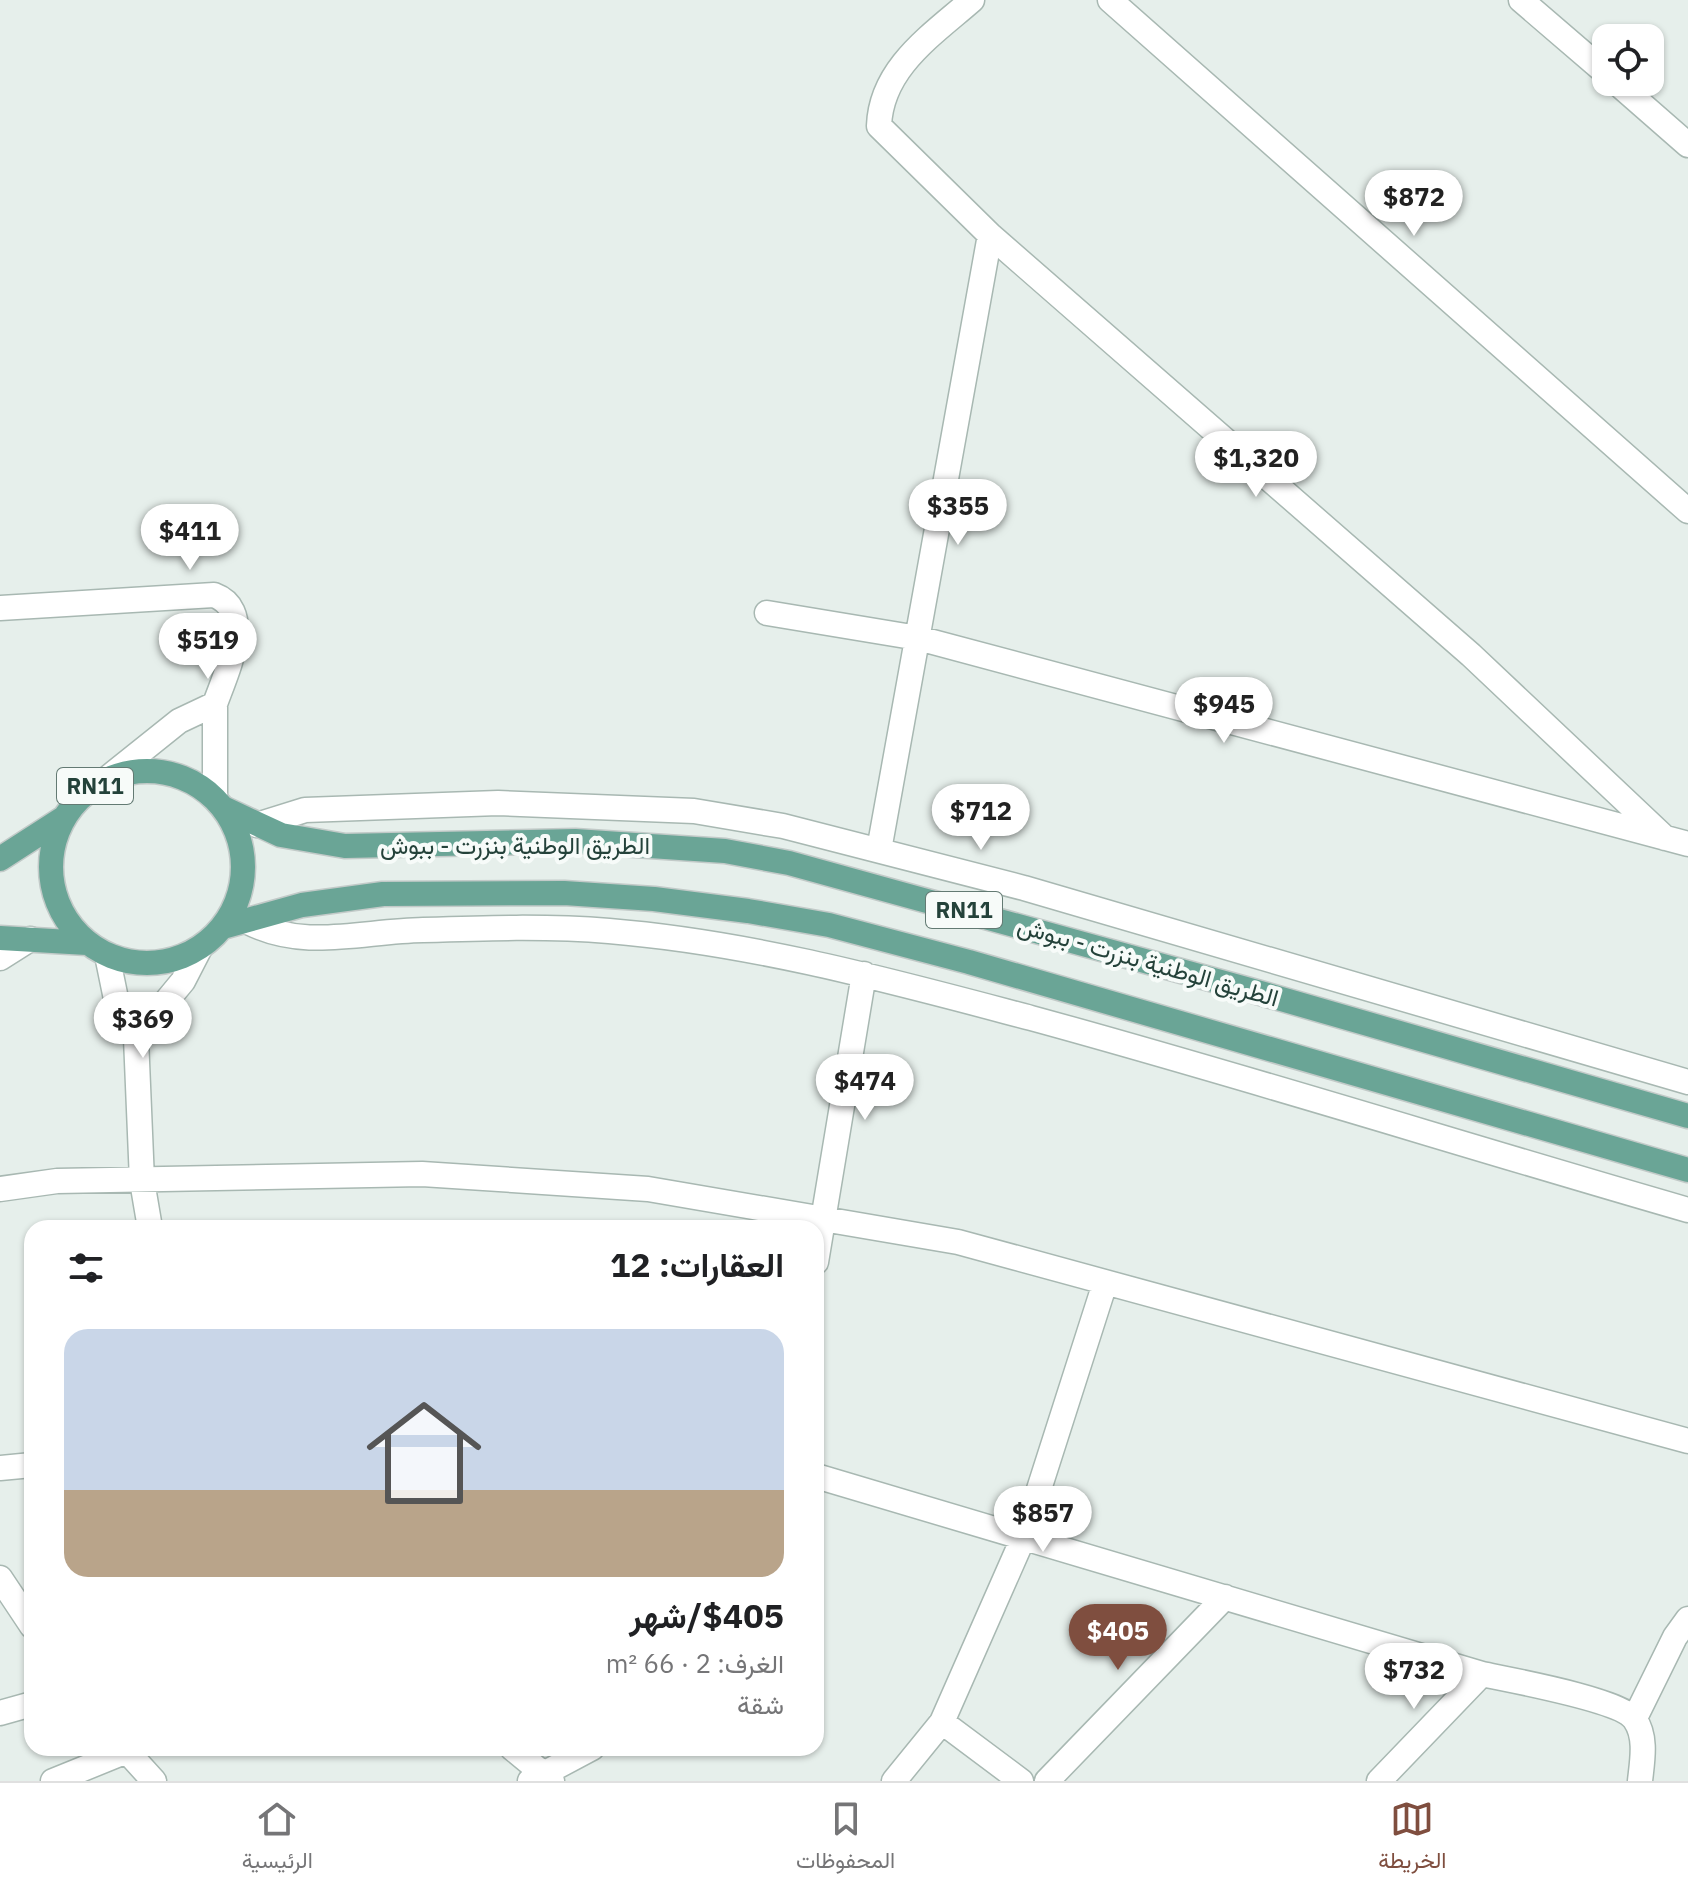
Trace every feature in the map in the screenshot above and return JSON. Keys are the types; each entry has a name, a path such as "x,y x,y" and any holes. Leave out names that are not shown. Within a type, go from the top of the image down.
{"main road":[{"name":"RN11","path":"97,949 67,923 55,899 50,872 52,845 62,819 82,794 109,777 137,771 165,771 192,781 220,803"},
{"name":"الطريق الوطنية بنزرت - ببوش","path":"220,803 281,835 345,846 575,841 725,851 789,863 1250,990 1688,1116"},
{"path":"0,938 97,949 149,962 170,961 200,948 223,927 239,899 244,868 240,837 220,803"},
{"name":"RN11","path":"1,858 62,819"},
{"name":"الطريق الوطنية بنزرت - ببوش","path":"223,927 335,899 453,892 579,894 748,911 829,925 969,962 1688,1170"}],"street":[{"path":"972,0 902,61 887,89 879,126 990,235 1471,655 1677,841"},
{"path":"1110,0 1688,511"},
{"path":"1521,0 1592,61"},
{"path":"1632,96 1688,145"},
{"path":"879,850 990,235"},
{"path":"0,608 214,595 222,598 235,617 235,639 215,704 220,803"},
{"path":"767,613 918,638 1677,841"},
{"path":"109,777 179,721 215,704"},
{"path":"257,825 305,810 498,803 694,811 783,826 1081,904 1688,1082"},
{"path":"248,922 292,939 419,930 573,928 667,936 753,948 864,974 1191,1061 1688,1210"},
{"path":"0,958 30,939"},
{"path":"136,1038 183,981 200,948"},
{"path":"97,949 119,1008 136,1038 142,1181 149,1220"},
{"path":"824,1220 864,974"},
{"path":"0,1189 57,1181 422,1174 648,1189 958,1242 1688,1441"},
{"path":"894,1781 942,1722 1024,1536 1105,1283"},
{"path":"0,1468 24,1466"},
{"path":"824,1478 1482,1674 1580,1696 1625,1711 1635,1718"},
{"path":"0,1578 24,1614"},
{"path":"1047,1781 1225,1597"},
{"path":"1640,1781 1643,1752 1635,1718 1675,1637 1688,1619"},
{"path":"1379,1781 1482,1674"},
{"path":"0,1713 24,1706"},
{"path":"942,1722 1021,1781"},
{"path":"53,1781 112,1756"},
{"path":"131,1756 154,1781"},
{"path":"519,1756 541,1779 579,1756"}]}
